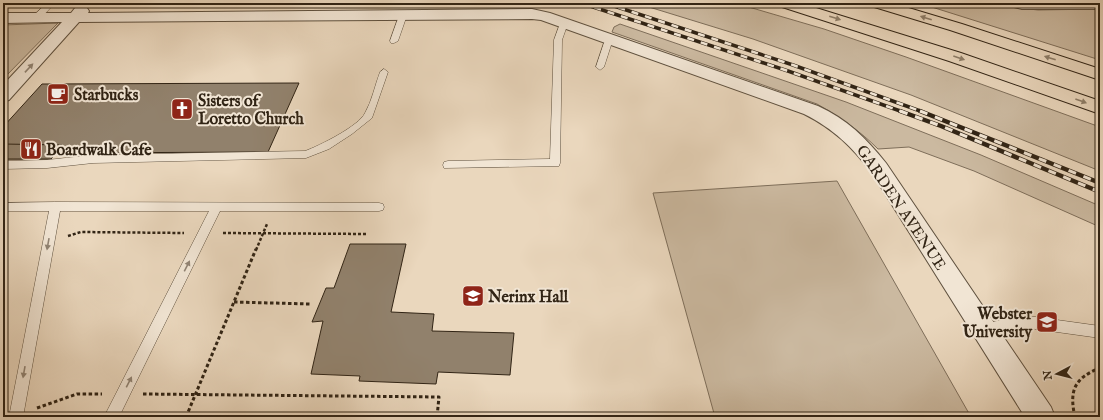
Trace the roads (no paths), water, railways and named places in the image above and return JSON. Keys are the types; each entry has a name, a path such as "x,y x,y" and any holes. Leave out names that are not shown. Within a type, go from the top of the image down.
{"highway":[{"path":"784,3 955,57 1100,108"},
{"path":"876,3 956,27 1100,75"}],"street":[{"path":"3,96 88,3"},
{"path":"1015,3 1100,4"},
{"name":"GARDEN AVENUE","path":"3,18 410,11 532,14 544,16 811,110 828,118 860,144 879,168 1041,417"}],"lane":[{"path":"36,18 51,3"},
{"path":"394,41 410,11"},
{"path":"448,165 555,162 558,40 564,23"},
{"path":"600,67 609,39"},
{"path":"3,165 48,164 93,159 306,154 325,147 343,136 369,116 384,72"},
{"path":"16,416 55,206"},
{"path":"111,417 217,206"},
{"path":"3,207 378,207"},
{"path":"985,330 1022,321 1100,332"}],"railway":[{"path":"581,3 788,71 903,112"},
{"path":"605,3 793,65 923,112"},
{"path":"900,111 941,126 1100,192"},
{"path":"920,111 1100,183"}],"place":[{"name":"Starbucks","path":"58,94"},
{"name":"Sisters of Loretto Church","path":"182,109"},
{"name":"Boardwalk Cafe","path":"31,149"},
{"name":"Nerinx Hall","path":"473,296"},
{"name":"Webster University","path":"1047,322"}]}
